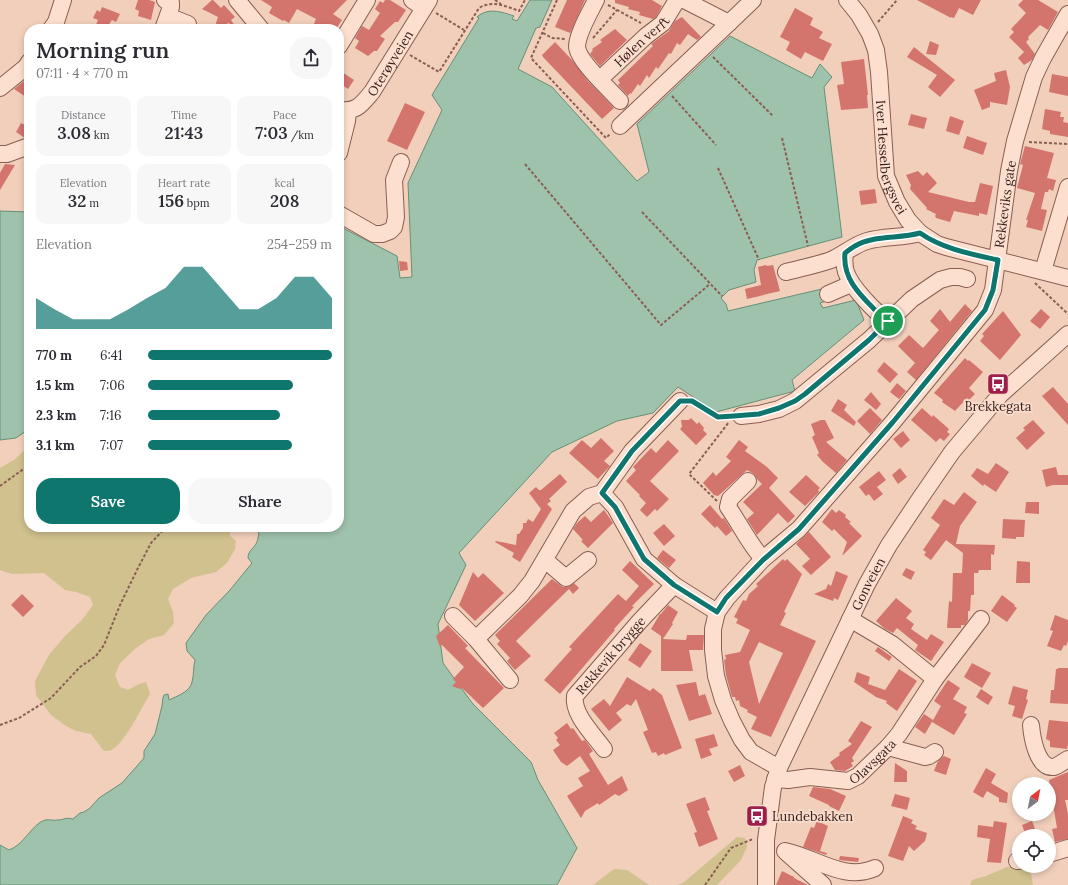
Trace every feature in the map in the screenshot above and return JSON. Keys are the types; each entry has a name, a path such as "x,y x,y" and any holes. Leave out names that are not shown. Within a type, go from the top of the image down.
{"street":[{"path":"55,24 63,0"},
{"path":"237,0 257,24"},
{"path":"344,38 367,0"},
{"name":"Hølen verft","path":"600,79 646,36 663,23 677,0"},
{"path":"684,0 729,23"},
{"path":"620,126 753,0"},
{"name":"Iver Hesselbergsvei","path":"847,0 870,34 876,50 879,72 886,176 897,202 908,220 920,233 937,244 1068,278"},
{"path":"600,2 581,32 578,49 583,62 620,101"},
{"name":"Oterøyveien","path":"344,110 355,109 361,106 372,92 399,48 422,4"},
{"name":"Rekkeviks gate","path":"777,773 751,752 742,740 732,722 723,700 716,676 712,650 713,629 717,612 726,598 763,560 799,529 893,422 979,320 985,310 993,290 1015,141 1034,77 1068,14"},
{"path":"166,15 188,24"},
{"path":"0,88 24,69"},
{"name":"Oterøyveien","path":"344,113 347,121 344,133"},
{"path":"4,154 24,148"},
{"path":"344,217 374,234 382,234 390,231 394,227 396,217 394,180 396,171 401,162"},
{"path":"1043,271 1068,187"},
{"path":"786,272 830,260 845,253 856,245 868,241 910,236 920,233"},
{"path":"845,253 844,261 851,284 878,313 888,321"},
{"path":"738,416 759,414 795,401 842,364 912,299 940,280 951,277 967,279"},
{"path":"828,294 851,284"},
{"name":"Gonveien","path":"766,885 761,839 777,773 867,584 889,545 918,500 952,452 1000,395 1068,334"},
{"path":"476,639 520,596 532,581 573,511 589,497 602,493 632,451 680,401"},
{"path":"748,481 730,499 728,507 763,560"},
{"path":"602,493 615,507 644,559 674,585 717,612"},
{"path":"545,560 566,578 588,560"},
{"name":"Rekkevik brygge","path":"604,749 578,714 574,702 575,696 639,622 674,585"},
{"path":"453,616 476,639 510,680"},
{"path":"850,619 892,644 935,679"},
{"name":"Olavsgata","path":"777,773 788,780 810,778 848,781 858,776 888,747 935,679 981,619"},
{"path":"1031,725 1032,736 1037,754 1044,763 1055,767 1068,759"},
{"path":"888,747 925,757 935,752"},
{"path":"761,839 781,846 822,885"},
{"path":"1056,852 1068,848"},
{"path":"785,851 807,857 844,872 854,872 875,868"}],"path":[{"path":"495,0 503,5 519,11 525,0"},
{"path":"557,0 531,58 606,138 620,126"},
{"path":"876,23 897,0"},
{"path":"600,2 654,31"},
{"path":"422,4 464,30"},
{"path":"399,48 439,72 476,10 483,5 503,5"},
{"path":"542,33 552,38 562,37 578,49 617,10"},
{"path":"711,54 773,116"},
{"path":"670,93 716,145"},
{"path":"782,138 808,246"},
{"path":"1015,141 1068,144"},
{"path":"525,164 661,325 710,284"},
{"path":"718,168 759,260"},
{"path":"642,212 722,296"},
{"path":"680,401 692,401 718,417 738,416"},
{"path":"728,507 719,503 689,474 723,428 738,416"},
{"path":"0,486 24,469"},
{"path":"0,725 19,718 51,698 80,667 96,656 104,645 120,605 151,543 161,532"},
{"path":"705,885 731,848 761,839"}],"shaded area":[{"path":"530,0 552,0 540,27 536,28 518,69 552,87 637,181 649,172 637,124 730,36 812,78 820,64 832,77 824,87 842,237 757,260 754,270 756,282 729,290 721,298 726,304 728,311 826,288 830,300 820,303 823,308 856,300 864,320 792,380 795,391 716,412 678,387 653,413 617,421 552,452 459,553 466,565 438,624 443,663 473,704 531,762 538,780 577,848 557,885 0,885 0,845 9,850 19,844 40,822 45,820 73,819 80,813 90,808 99,798 122,783 144,758 144,751 155,734 164,695 168,694 169,700 183,693 191,685 195,660 187,651 186,643 206,615 230,590 252,563 248,556 257,542 259,532 344,532 344,229 397,256 400,278 412,277 408,183 442,110 432,95 479,18 477,17 486,12 495,11 514,16 512,19 517,21"},
{"path":"0,211 24,212 24,432 16,438 0,440"},
{"path":"24,451 24,532 230,532 230,536 236,541 235,549 227,563 216,572 191,578 173,589 168,599 173,612 174,623 164,635 149,639 136,648 120,663 115,675 120,687 128,690 146,682 150,694 123,739 110,751 104,751 91,734 76,731 51,715 36,695 35,681 49,655 65,636 82,620 93,605 90,597 65,590 44,573 12,574 0,570 0,468 14,460"},
{"path":"737,837 745,838 747,847 741,860 717,885 677,885 683,883"},
{"path":"1007,867 1012,867 1012,873 1031,873 1033,885 970,885 972,880"},
{"path":"614,869 627,870 649,885 593,885"}],"building":[{"path":"138,0 149,0 155,2 151,20 138,16 139,11 135,9"},
{"path":"212,0 221,8 224,5 235,17 231,20 234,24 216,24 218,17 202,9"},
{"path":"261,0 347,0 333,14 342,20 339,24 314,24 316,19 297,9 289,23 269,13 272,7"},
{"path":"385,0 390,0 406,10 398,22 395,22 380,36 385,39 377,51 374,51 368,56 355,48 359,41 355,38 362,26 369,30 380,13 375,9 380,1 383,3"},
{"path":"567,0 585,0 570,33 555,27"},
{"path":"615,0 652,0 662,6 656,17 653,19 639,15 640,12 628,9 629,7 615,3"},
{"path":"917,0 981,0 973,15 959,8 954,18 951,18"},
{"path":"1023,0 1038,0 1058,12 1048,30 1040,25 1028,37 1029,39 1026,42 1035,54 1032,60 1024,65 1018,58 1024,52 1009,37 1014,32 1011,29 1026,13 1018,5"},
{"path":"102,7 120,14 116,22 112,20 109,24 96,24 98,20 93,18 97,10 100,12"},
{"path":"795,8 813,18 810,25 823,32 819,38 832,44 823,61 805,52 801,59 786,50 790,42 780,37"},
{"path":"682,17 701,37 697,40 688,34 680,45 677,43 671,54 669,53 658,69 656,67 649,78 647,75 640,86 638,84 628,96 618,85 620,83 618,80 653,46 651,44 669,31 675,21"},
{"path":"615,29 627,40 600,66 590,54 593,50 592,49 602,42 600,40"},
{"path":"930,41 939,45 936,55 926,54"},
{"path":"555,42 572,60 587,80 614,108 602,119 543,57 542,55"},
{"path":"914,47 955,80 940,97 928,87 937,75 907,57"},
{"path":"864,59 868,108 841,110 837,85 844,84 841,62"},
{"path":"1006,70 1010,87 1007,105 990,102 990,107 982,110 974,90 996,81 994,73"},
{"path":"344,73 354,80 348,89 344,86"},
{"path":"1052,74 1068,77 1068,96 1049,92"},
{"path":"24,81 24,96 14,89"},
{"path":"405,103 425,112 407,150 387,141"},
{"path":"1045,109 1061,112 1060,117 1064,117 1063,122 1068,123 1068,137 1050,134 1050,131 1042,129"},
{"path":"911,114 927,118 924,129 908,125"},
{"path":"950,116 964,121 959,135 946,131"},
{"path":"21,123 24,124 24,137 16,132"},
{"path":"967,136 987,143 983,155 963,148"},
{"path":"1025,146 1054,153 1047,178 1056,180 1053,191 1049,189 1048,192 1045,192 1041,209 1047,210 1042,231 1026,227 1028,220 1026,220 1035,193 1017,188 1023,165 1020,164"},
{"path":"5,164 15,165 0,190 0,173"},
{"path":"918,171 923,176 927,172 937,183 928,192 969,202 975,202 980,183 993,186 987,215 979,213 979,216 954,211 950,222 936,218 936,214 926,209 927,208 910,189 911,185 906,175"},
{"path":"875,189 877,203 861,205 859,191"},
{"path":"399,261 407,262 408,270 400,271"},
{"path":"773,265 780,291 747,299 745,289 761,285 758,267"},
{"path":"965,304 972,311 916,380 907,372 915,363 898,346 909,335 923,348 939,330 930,321 940,309 950,322"},
{"path":"1041,309 1050,317 1040,329 1030,321"},
{"path":"1003,311 1021,335 1000,360 980,341 984,336 982,334"},
{"path":"965,358 983,372 969,388 975,394 969,400 967,398 955,411 942,402 943,400 934,393"},
{"path":"884,362 898,374 890,383 877,371"},
{"path":"897,383 906,391 899,399 890,392"},
{"path":"1053,387 1068,404 1068,425 1042,396"},
{"path":"871,392 881,404 876,410 864,400"},
{"path":"838,399 847,405 844,410 856,422 854,426 831,411"},
{"path":"870,408 882,420 870,434 857,421"},
{"path":"922,408 932,417 933,415 949,429 947,432 950,434 944,441 940,438 936,442 911,420"},
{"path":"691,418 697,424 699,422 707,434 696,445 680,429 682,427 681,420 689,420"},
{"path":"825,420 834,438 826,442 847,460 836,473 817,455 819,453 812,437 815,435 811,424"},
{"path":"1033,420 1045,433 1027,450 1016,438 1025,430 1023,428"},
{"path":"903,431 910,440 901,448 893,439"},
{"path":"601,438 614,451 604,461 610,466 598,479 569,453 582,440 591,448"},
{"path":"668,440 679,451 650,481 669,499 657,511 655,509 647,517 640,510 646,503 626,481 636,470 633,467 651,448 656,453"},
{"path":"739,440 748,447 745,451 767,467 778,478 769,488 795,516 788,523 778,513 757,535 747,519 754,513 743,502 762,484 754,474 747,470 718,496 714,495 703,483 713,472 716,476 731,461 726,457"},
{"path":"996,463 1009,472 996,492 984,484 983,486 971,476 977,468 988,474"},
{"path":"1056,467 1058,475 1068,475 1068,485 1053,485 1046,487 1042,470"},
{"path":"900,468 907,477 898,484 892,475"},
{"path":"879,471 886,480 877,487 883,494 874,501 869,494 866,496 859,487"},
{"path":"560,474 567,482 549,499 551,501 547,504 552,509 520,562 512,557 514,553 495,542 516,545 517,534 519,534 523,528 523,523 526,523 528,519 533,522 541,509 529,493 536,487 541,490"},
{"path":"806,475 820,488 818,490 819,492 805,506 789,492"},
{"path":"964,492 977,502 960,526 956,544 995,545 994,555 991,554 991,570 979,570 978,573 974,573 974,595 971,595 970,611 968,611 968,620 965,625 961,625 961,628 947,628 949,601 952,602 953,573 962,573 963,553 946,540 931,560 924,555 926,552 923,550 940,525 931,518 944,499 954,505"},
{"path":"1026,502 1039,502 1039,514 1025,513"},
{"path":"710,505 722,519 724,518 732,531 726,536 717,526 715,528 701,514"},
{"path":"832,509 836,513 839,510 846,515 845,517 851,522 849,523 862,536 842,556 847,542 834,529 832,531 822,522"},
{"path":"604,510 613,523 588,548 573,529 585,516 591,522"},
{"path":"1003,519 1025,520 1024,537 1016,537 1016,539 1002,538"},
{"path":"664,524 675,536 664,546 653,533"},
{"path":"809,532 831,557 811,575 802,566 810,559 796,544"},
{"path":"663,550 676,560 669,568 657,558"},
{"path":"783,559 785,561 787,559 802,574 784,612 786,613 780,625 816,641 771,737 751,729 757,717 747,712 748,710 740,706 739,700 736,701 735,697 732,697 726,675 724,660 726,659 725,655 740,652 750,630 736,623 738,619 734,617 743,600 746,601 749,594 758,586 756,584","holes":["759,642 783,653 759,704 749,662"]},
{"path":"630,561 654,584 632,606 634,607 560,694 544,680 572,649 569,647 618,594 626,601 639,586 622,570"},
{"path":"1017,561 1030,562 1030,583 1016,583"},
{"path":"906,568 915,572 911,580 902,575"},
{"path":"836,571 848,576 838,600 834,598 833,601 814,594 826,589 828,584 831,586"},
{"path":"473,572 478,578 483,573 504,593 475,621 459,605"},
{"path":"552,579 563,587 568,587 574,583 579,588 573,594 569,589 516,641 531,656 515,670 507,661 510,658 497,644 500,641 495,635"},
{"path":"22,594 34,606 23,617 11,605"},
{"path":"1002,595 1017,608 1007,622 991,611"},
{"path":"896,598 912,611 906,618 914,624 911,629 927,640 931,634 944,642 931,661 915,650 918,645 897,628 893,633 885,629 876,621"},
{"path":"668,605 678,612 672,623 673,624 663,639 686,640 687,635 704,635 703,650 689,650 693,671 661,671 661,636 651,629 660,614"},
{"path":"1055,615 1068,620 1068,641 1066,646 1064,645 1061,651 1047,646 1053,631 1050,630"},
{"path":"448,625 468,646 465,648 504,688 483,708 462,688 460,689 452,686 456,682 453,679 464,667 442,645 440,647 436,636"},
{"path":"640,643 652,651 640,668 628,660"},
{"path":"878,647 892,657 889,661 875,651"},
{"path":"972,663 991,673 982,688 964,677"},
{"path":"1068,668 1068,704 1050,703 1051,690 1054,690 1056,669"},
{"path":"899,669 917,681 897,711 886,703 887,701 876,697 854,682 857,672 870,677 868,684 885,690"},
{"path":"627,677 650,691 653,688 662,695 682,748 665,755 664,753 658,756 656,752 652,753 643,732 648,730 636,699 631,706 627,704 616,713 622,720 609,731 591,709 604,699 610,706"},
{"path":"948,680 960,688 953,699 967,707 964,713 967,714 954,735 932,722 941,706 934,701"},
{"path":"696,682 699,696 705,694 712,714 689,721 676,685"},
{"path":"1013,686 1028,690 1026,699 1028,700 1022,719 1012,716 1015,706 1008,704"},
{"path":"981,689 993,697 988,705 976,697"},
{"path":"924,714 933,720 925,734 915,727"},
{"path":"1049,720 1068,722 1067,749 1050,747 1050,741 1046,739"},
{"path":"861,721 872,727 852,758 854,761 851,763 853,766 845,771 835,770 830,762 840,755 839,753 852,744 848,741"},
{"path":"567,723 571,729 573,728 582,741 585,740 593,751 589,754 608,785 622,776 628,790 619,796 615,794 599,805 598,803 585,811 581,818 567,796 583,786 578,778 590,771 580,756 567,766 561,762 553,750 560,745 556,740 558,738 554,733"},
{"path":"714,734 718,746 709,749 712,755 701,759 695,739"},
{"path":"944,756 951,759 946,775 934,771 938,761"},
{"path":"895,763 907,771 907,782 894,782"},
{"path":"740,765 745,776 734,782 728,771"},
{"path":"986,768 996,774 991,783 1008,793 1007,803 999,802 999,798 987,791 983,798 973,792"},
{"path":"1068,772 1068,800 1065,800 1068,814 1068,839 1056,842 1056,829 1052,829 1057,828 1056,777"},
{"path":"813,787 830,789 846,796 839,811 809,796"},
{"path":"895,794 910,798 907,810 891,806"},
{"path":"705,797 710,810 707,811 718,839 699,847 694,833 697,832 686,804"},
{"path":"903,816 913,820 911,823 917,826 915,829 927,833 925,841 914,851 909,846 903,861 888,856"},
{"path":"817,821 828,826 820,851 827,853 826,855 803,847 811,827 814,828"},
{"path":"994,821 1007,823 1001,863 987,862 990,839 977,837 978,825 993,827"},
{"path":"1032,821 1035,829 1024,829 1022,825"},
{"path":"840,856 859,858 858,862 839,860"},
{"path":"782,871 794,878 808,885 776,885"}],"place":[{"name":"Brekkegata","path":"998,384"},
{"name":"Lundebakken","path":"757,816"}],"route":[{"path":"920,233 937,244 998,260 993,290 985,310 979,320 893,422 799,529 763,560 726,598 717,612 659,574 644,559 615,507 602,493 632,451 680,401 692,401 718,417 759,414 795,401 842,364 888,321 883,318 851,284 844,261 845,253 856,245 868,241 910,236 920,233"}]}
